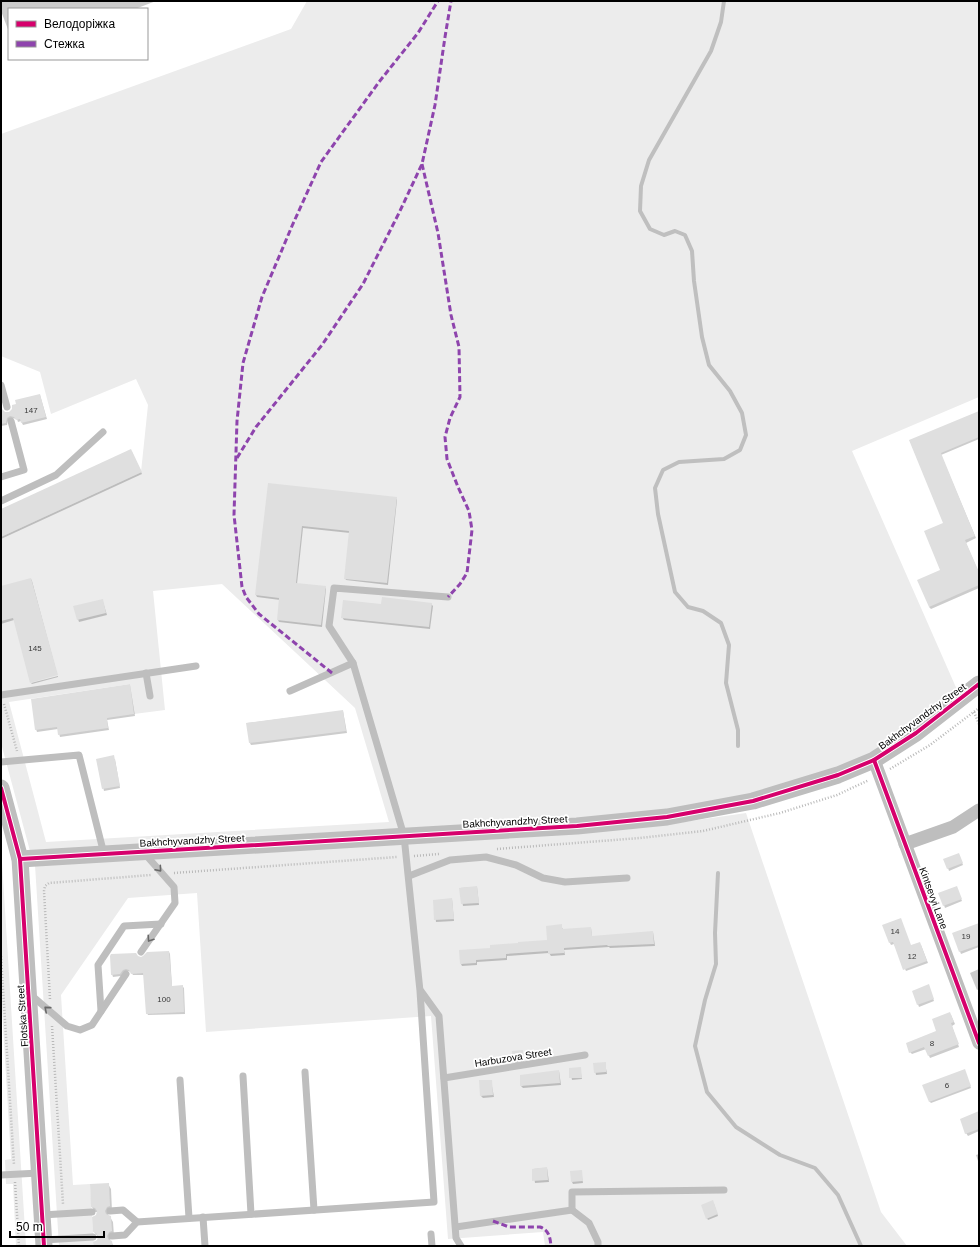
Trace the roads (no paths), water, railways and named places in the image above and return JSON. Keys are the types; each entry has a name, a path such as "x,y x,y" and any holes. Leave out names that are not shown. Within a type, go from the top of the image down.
{"street":[{"name":"Bakhchyvandzhy Street","path":"20,859 577,826 667,817 753,801 838,775 877,767 916,733 979,684"},
{"name":"Kintsevyi Lane","path":"877,767 979,1042"},
{"name":"Flotska Street","path":"1,788 6,825 20,859 44,1243"},
{"path":"906,844 953,826 979,810"}],"lane":[{"path":"1,385 7,406"},
{"path":"1,477 24,470 11,421"},
{"path":"1,501 56,475 103,432"},
{"path":"112,1236 125,1235 137,1222 434,1202 420,991 404,836 353,663 329,626 334,588 448,597"},
{"path":"290,691 353,663"},
{"path":"1,695 196,666"},
{"path":"146,673 150,696"},
{"path":"1,762 79,755 104,854"},
{"path":"141,952 175,903 174,887 143,851"},
{"path":"409,876 450,860 486,857 516,865 543,878 566,882 627,878"},
{"path":"101,1011 98,964 124,926 161,924"},
{"path":"28,992 67,1026 80,1030 92,1025 126,974"},
{"path":"420,991 439,1016 456,1238 461,1246"},
{"name":"Harbuzova Street","path":"444,1078 584,1055"},
{"path":"305,1072 314,1210"},
{"path":"243,1076 251,1214"},
{"path":"180,1080 189,1218"},
{"path":"1,1175 39,1173"},
{"path":"572,1210 572,1192 724,1190"},
{"path":"110,1211 123,1210 137,1222"},
{"path":"456,1226 572,1210 589,1223 598,1242 598,1246"},
{"path":"42,1215 92,1212"},
{"path":"203,1217 205,1246"},
{"path":"431,1234 432,1246"},
{"path":"44,1243 93,1237"}],"waterway":[{"path":"724,1 721,22 711,51 649,160 641,186 640,211 650,229 664,235 675,231 685,235 692,251 694,281 702,337 709,365 730,391 742,413 746,435 740,450 724,459 679,462 663,470 655,488 658,514 675,592 688,607 703,611 721,623 729,645 726,683 738,730 738,746"},
{"path":"718,873 715,933 716,964 705,1000 695,1046 707,1092 736,1127 780,1155 815,1168 838,1195 861,1246"}]}
